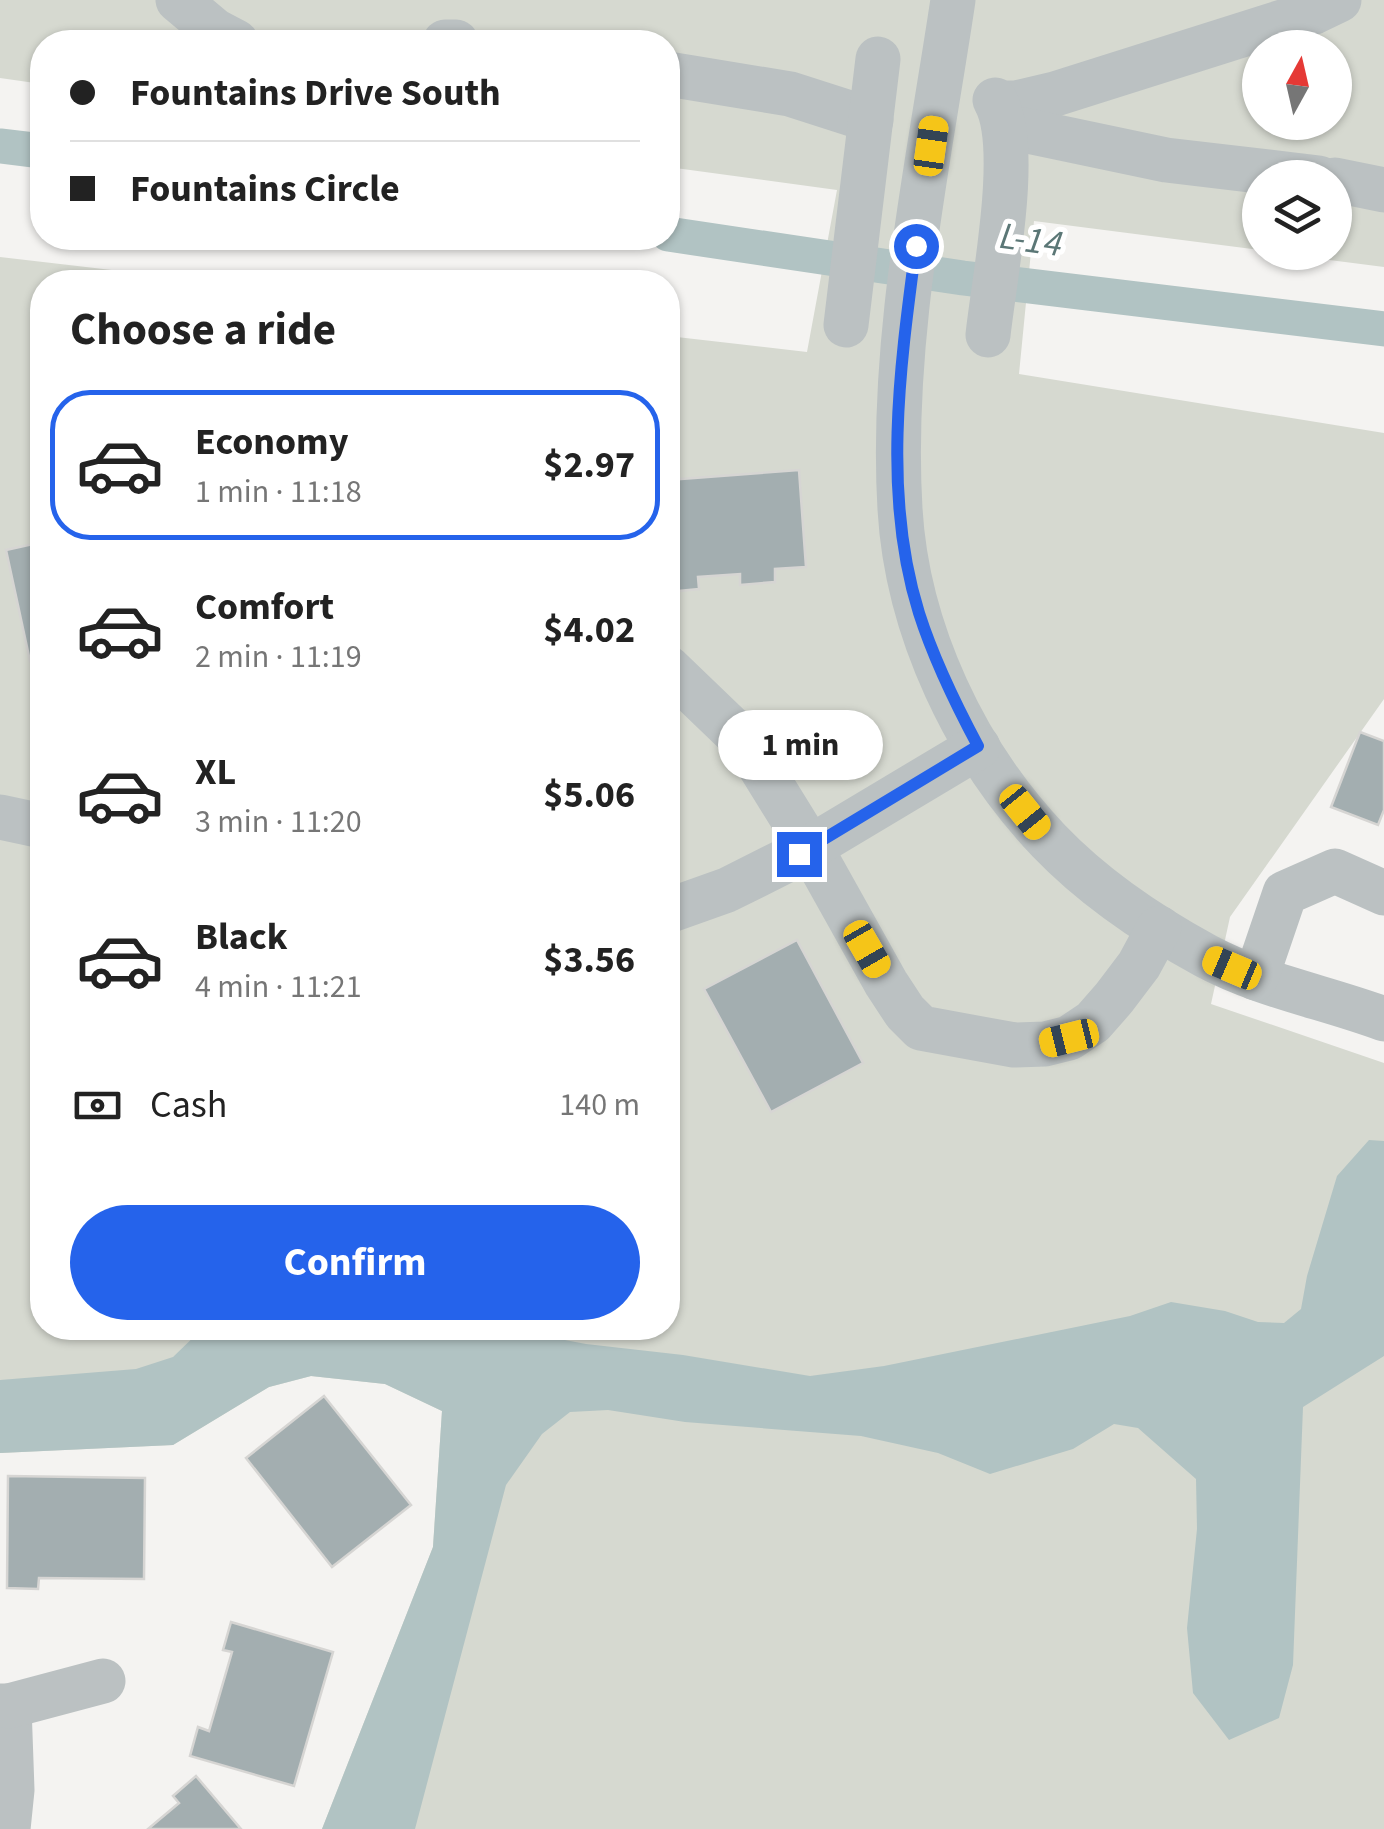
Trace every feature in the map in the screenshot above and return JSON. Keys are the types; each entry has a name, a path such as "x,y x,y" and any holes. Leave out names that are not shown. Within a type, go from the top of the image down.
{"street":[{"path":"178,0 214,30"},
{"path":"952,0 903,343 898,437 900,512 907,561 918,610 944,681 1001,782 1049,840 1104,891 1210,958 1256,978 1384,1019"},
{"path":"1001,114 1016,103 1314,12 1339,0"},
{"path":"846,325 878,59"},
{"path":"680,76 790,94 870,120"},
{"path":"941,76 982,85 1001,114 1004,185 988,335"},
{"path":"1001,114 1166,160 1242,169"},
{"path":"1352,183 1384,190"},
{"path":"680,680 745,742 905,1012 921,1028 1014,1044 1046,1044 1069,1038 1094,1022 1114,998 1139,965 1158,928"},
{"path":"680,907 728,890 810,848 978,746"},
{"path":"0,818 30,824"},
{"path":"1256,978 1285,894 1334,872 1384,893"},
{"path":"8,1829 12,1790 4,1706 103,1681"}],"shaded area":[{"path":"0,0 1384,0 1384,267 1352,263 1352,160 1242,160 1242,248 1034,221 1019,374 1384,433 1384,699 1230,917 1211,1004 1384,1063 1384,1829 322,1829 433,1547 442,1411 385,1384 311,1376 269,1387 173,1445 0,1453 0,257 112,270 30,270 30,1340 680,1340 680,337 807,352 837,190 680,169 680,30 30,30 30,82 0,78"},
{"path":"1369,1140 1384,1141 1384,1356 1303,1407 1293,1665 1279,1718 1229,1740 1193,1693 1187,1628 1197,1529 1196,1479 1138,1428 1114,1424 1073,1449 990,1474 938,1453 861,1436 685,1422 608,1410 570,1412 542,1434 506,1485 415,1829 322,1829 433,1547 442,1411 385,1384 311,1376 269,1387 173,1445 0,1453 0,1380 136,1369 173,1357 191,1340 565,1340 810,1376 884,1366 1130,1316 1171,1302 1225,1311 1258,1322 1284,1323 1301,1309 1337,1176"}],"building":[{"path":"799,470 806,567 775,569 775,582 740,585 740,574 698,577 699,589 680,591 680,479"},
{"path":"30,545 30,661 6,550"},
{"path":"1360,732 1384,741 1384,810 1378,825 1331,807"},
{"path":"797,940 863,1063 771,1112 704,989"},
{"path":"324,1396 411,1505 332,1567 246,1458"},
{"path":"8,1476 145,1478 144,1579 39,1578 38,1589 7,1588"},
{"path":"231,1622 333,1652 294,1786 190,1756 198,1727 209,1731 232,1652 223,1650"},
{"path":"196,1776 241,1829 148,1829 179,1803 173,1796"}],"waterway":[{"name":"L-14","path":"0,146 30,150"},
{"name":"L-14","path":"680,236 963,278 1384,329"}],"route":[{"path":"799,854 978,746 944,681 918,610 900,512 898,437 903,343 916,246"}]}
